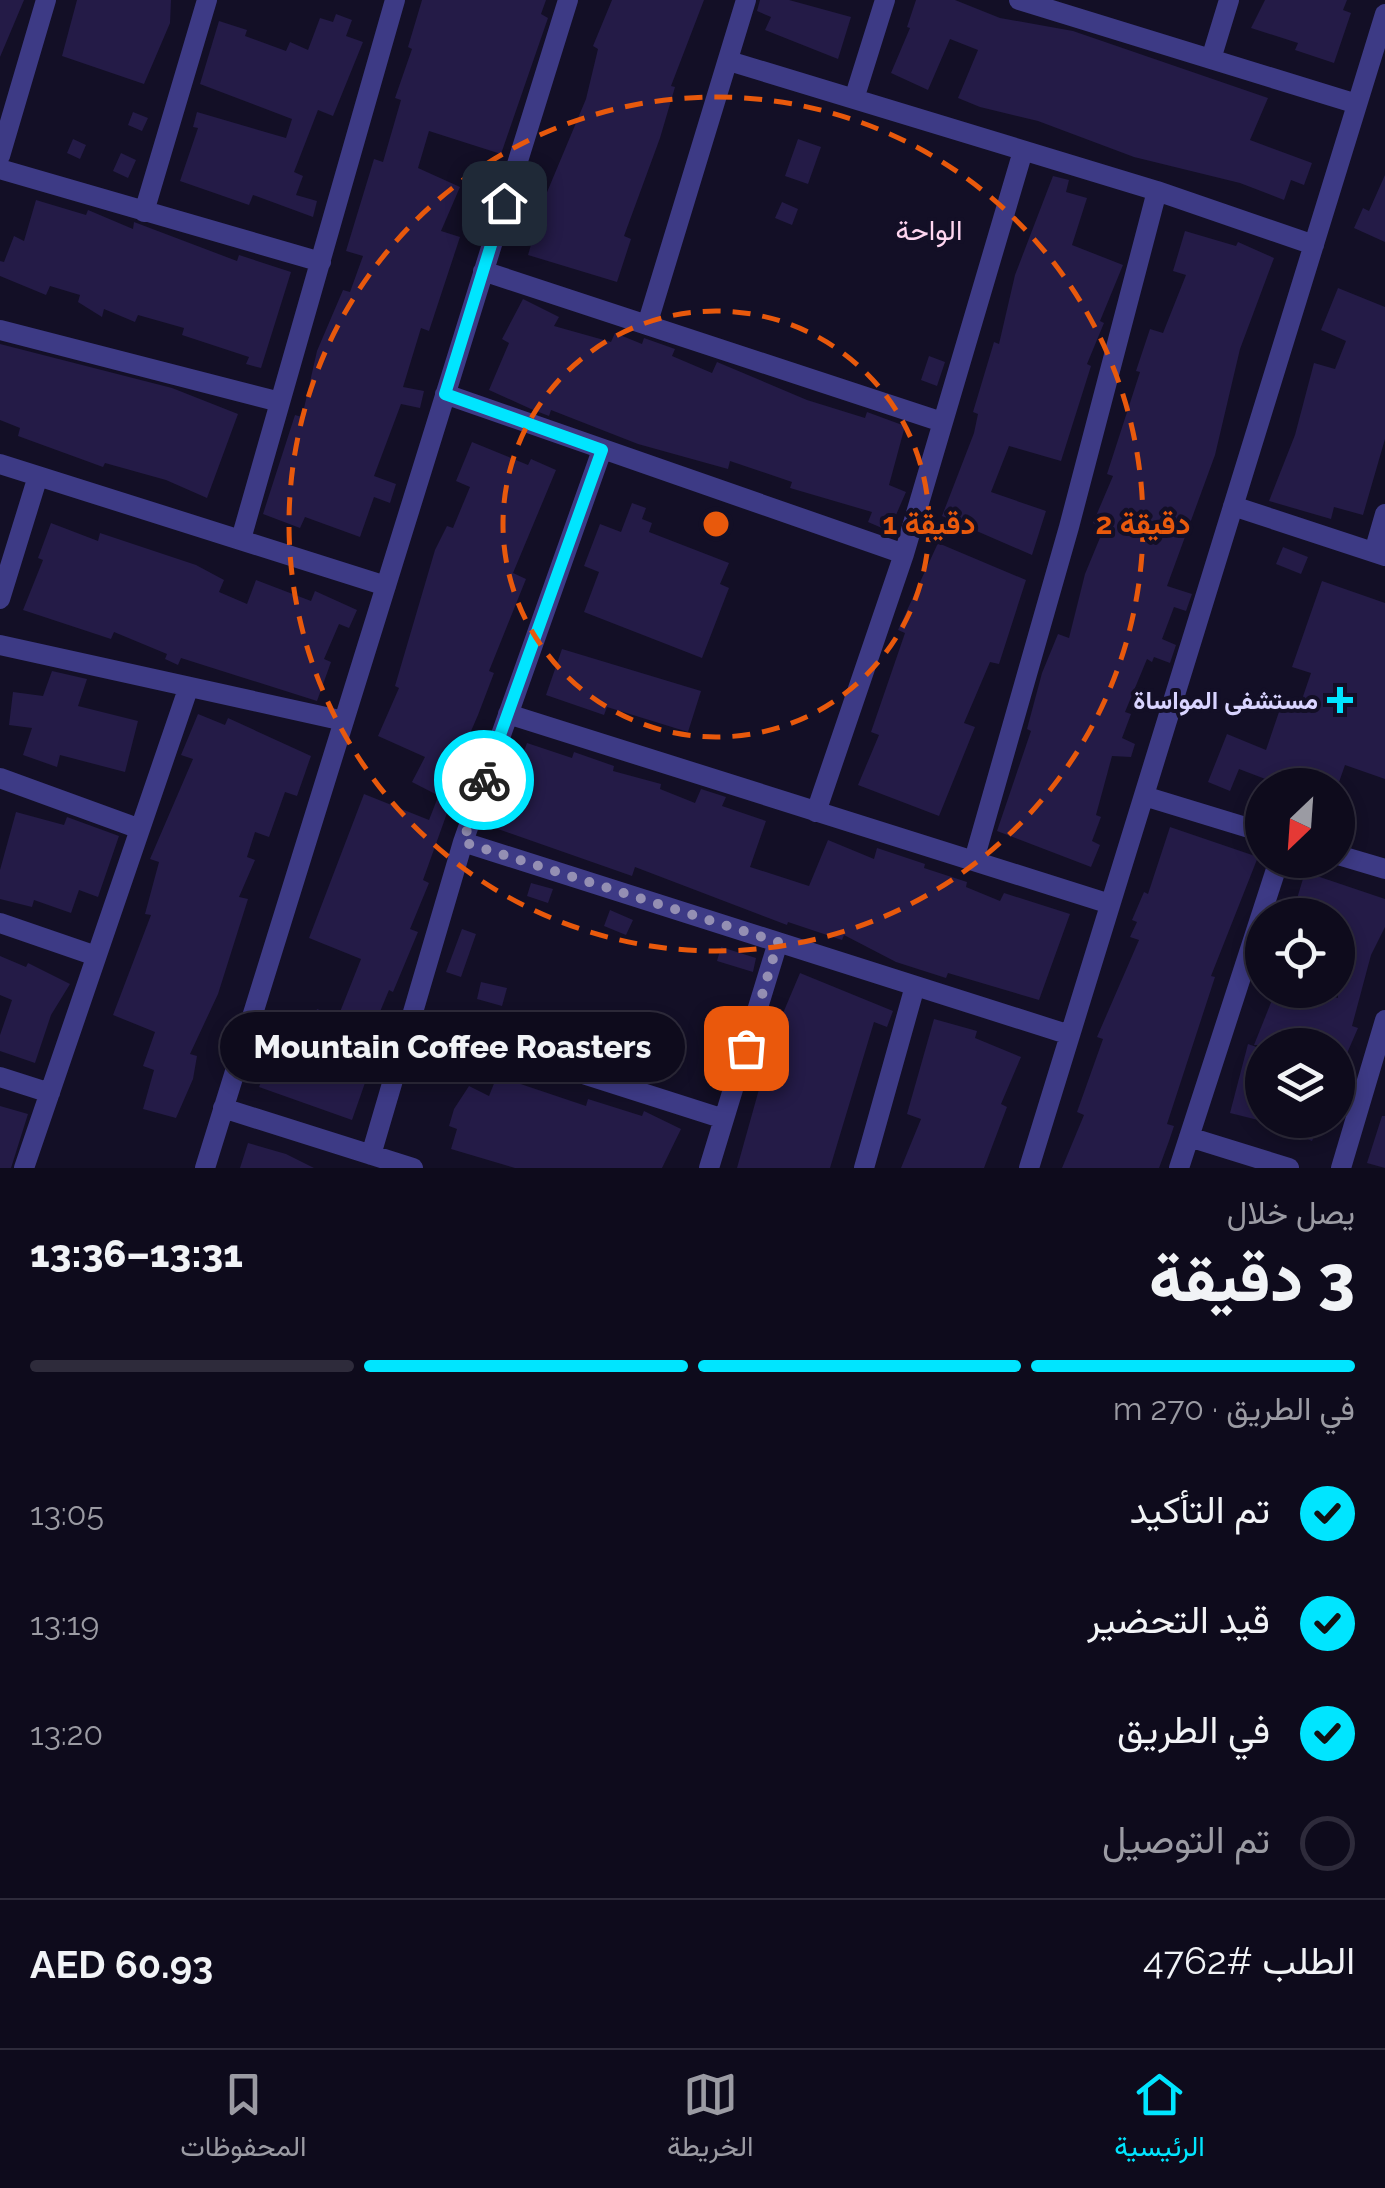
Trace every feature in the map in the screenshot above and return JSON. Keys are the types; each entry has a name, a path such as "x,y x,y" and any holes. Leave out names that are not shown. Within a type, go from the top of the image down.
{"street":[{"path":"0,156 46,0"},
{"path":"144,212 208,0"},
{"path":"241,539 395,0"},
{"path":"205,1168 568,0"},
{"path":"648,325 746,0"},
{"path":"854,99 885,0"},
{"path":"1019,0 1357,104"},
{"path":"1211,59 1229,0"},
{"path":"1028,1168 1357,104 1377,68 1385,14"},
{"path":"729,61 1157,190 1314,245"},
{"path":"816,812 904,554 1022,151"},
{"path":"0,169 321,262"},
{"path":"974,860 1069,527 1157,190"},
{"path":"484,271 942,422"},
{"path":"0,330 280,402"},
{"path":"445,394 904,554"},
{"path":"371,1155 463,842 602,450"},
{"path":"0,464 386,586"},
{"path":"0,599 38,476"},
{"path":"1233,506 1380,554 1385,514"},
{"path":"0,645 344,721"},
{"path":"24,1168 188,689"},
{"path":"508,714 1110,904"},
{"path":"0,778 140,828"},
{"path":"1144,796 1245,827"},
{"path":"463,842 1070,1035"},
{"path":"1355,860 1385,869"},
{"path":"1179,1168 1273,878"},
{"path":"0,923 96,956"},
{"path":"709,1168 778,942"},
{"path":"864,1168 915,986"},
{"path":"410,1019 724,1119"},
{"path":"1341,1168 1385,1020"},
{"path":"0,1077 50,1093"},
{"path":"223,1108 413,1168"},
{"path":"1189,1136 1289,1168"}],"building":[{"path":"0,0 24,0 0,57"},
{"path":"77,0 171,0 170,23 144,84 62,56"},
{"path":"422,0 546,0 541,14 548,18 501,154 429,131 418,168 460,187 441,231 460,237 429,331 421,328 403,387 424,391 420,408 401,404 374,476 396,484 390,503 374,497 360,537 305,517 300,528 263,514 295,415 302,417 317,351 343,290 350,292 363,256 346,251 374,159 383,162 401,100 395,98 412,49 408,47"},
{"path":"612,0 704,0 671,86 675,87 660,138 624,236 631,239 617,282 528,255 545,197 586,99 598,49 593,46"},
{"path":"760,0 789,0 851,17 838,59 765,30 771,17 757,11"},
{"path":"916,0 955,0 1000,18 1073,31 1268,98 1250,140 1312,163 1304,185 1291,180 1284,200 1240,183 1134,157 1038,121 958,98 978,50 950,39 928,90 891,73 910,28 907,27"},
{"path":"1265,0 1347,0 1343,10 1351,13 1334,63 1295,50 1298,43 1251,28"},
{"path":"336,14 352,20 346,36 363,42 333,116 318,110 294,172 303,176 296,195 317,201 313,217 253,195 249,205 180,181 198,128 193,127 197,112 286,138 292,119 200,84 219,21 247,30 245,36 286,51 290,42 308,50 320,18 333,22"},
{"path":"133,112 148,118 142,131 128,125"},
{"path":"73,139 86,145 80,159 67,153"},
{"path":"798,139 821,147 808,184 785,176"},
{"path":"121,153 136,160 128,178 113,171"},
{"path":"1385,175 1385,242 1354,228 1363,208 1369,211"},
{"path":"1053,176 1069,180 1066,192 1087,198 1072,245 1123,265 1100,321 1104,323 1087,364 1091,366 1061,461 1009,446 991,492 1046,511 1032,555 942,516 974,433 978,414 973,412 994,342 999,344 1015,275"},
{"path":"36,200 86,215 88,210 133,229 134,222 237,261 239,255 291,272 261,368 246,364 249,357 182,335 184,328 138,315 135,322 104,309 102,317 78,302 80,295 50,286 46,295 0,276 0,261 4,262 14,236 24,241"},
{"path":"782,202 798,209 792,225 775,218"},
{"path":"1185,231 1236,246 1238,242 1274,258 1240,349 1215,455 1167,586 1192,594 1186,611 1174,607 1162,639 1176,645 1170,663 1154,657 1152,662 1147,659 1125,712 1131,714 1122,738 1135,744 1131,757 1112,756 1096,815 1101,817 1092,841 1100,845 1091,867 997,831 1031,731 1027,729 1042,673 1058,634 1069,638 1085,574 1104,528 1093,523 1113,476 1107,474 1150,329 1163,333 1186,275 1173,271"},
{"path":"1338,288 1385,307 1385,439 1363,515 1334,507 1331,519 1269,501 1295,435 1314,363 1335,369 1346,341 1321,330"},
{"path":"523,299 559,317 554,326 611,342 615,333 642,344 644,338 675,349 672,356 712,373 717,362 807,400 865,418 867,412 905,426 889,485 906,492 889,531 868,522 872,512 790,488 792,482 730,461 728,469 638,444 551,410 549,416 489,390 509,343 502,339"},
{"path":"0,344 172,388 238,414 207,498 166,480 105,463 103,467 18,436 20,428 0,420"},
{"path":"929,356 945,362 937,386 921,380"},
{"path":"472,442 528,465 531,459 556,470 513,573 526,579 489,671 494,673 452,775 460,779 449,801 412,782 425,757 378,736 399,688 395,686 435,550 447,526 453,528 470,487 456,481"},
{"path":"632,503 646,508 642,519 652,523 649,532 729,563 720,584 729,588 702,658 584,612 599,572 584,566 600,524 621,532"},
{"path":"51,523 98,541 100,533 196,565 224,580 219,592 247,604 256,580 311,601 315,591 357,610 349,628 339,624 324,659 331,662 317,701 181,658 178,665 165,659 167,654 114,632 111,639 23,610 43,560 38,558"},
{"path":"938,543 1026,580 999,664 990,662 964,723 975,727 939,816 858,785 879,735 871,732 905,633 898,630"},
{"path":"1283,547 1308,557 1301,574 1276,564"},
{"name":"مستشفى المواساة","path":"1322,581 1385,603 1385,779 1345,765 1239,769 1230,791 1208,782 1227,734 1266,750 1281,706 1298,711 1311,673 1292,667"},
{"path":"562,649 701,691 688,732 607,707 604,715 546,695"},
{"path":"52,671 87,679 78,706 138,721 125,772 60,755 57,767 23,755 32,728 9,725 13,692 43,696"},
{"path":"198,714 225,725 228,718 311,756 297,796 285,792 269,837 255,832 247,857 255,860 239,897 248,899 218,994 190,1054 197,1056 193,1079 176,1118 143,1109 154,1070 143,1066 155,1032 113,1015 151,915 145,914 159,862 150,859 193,759 181,755"},
{"path":"527,743 572,758 574,752 614,766 613,771 661,784 660,789 695,803 701,789 726,797 722,806 766,821 750,867 809,886 828,840 874,859 877,848 925,864 924,868 967,882 966,887 1000,901 1004,893 1070,914 1039,1000 948,973 946,978 896,962 844,935 842,940 788,922 787,925 635,867 632,876 495,828"},
{"path":"364,794 429,820 438,797 451,802 423,880 429,883 410,929 418,932 393,992 389,990 377,1019 373,1018 359,1078 366,1080 352,1120 259,1087 274,1050 299,1060 317,1009 338,1017 361,959 309,938"},
{"path":"16,812 64,825 67,817 119,836 98,897 79,890 71,913 34,900 32,907 0,899 0,870"},
{"path":"1170,827 1245,853 1245,878 1250,878 1211,976 1215,977 1167,1124 1174,1126 1159,1168 1062,1168 1084,1115 1077,1112 1103,1039 1097,1037 1139,940 1130,937 1137,922 1132,920 1144,892 1148,894"},
{"path":"1303,878 1323,878 1385,899 1385,927 1371,955 1352,1026 1358,1028 1355,1035 1355,1028 1261,1028 1269,1008 1355,1008 1355,898 1297,898"},
{"path":"531,883 553,889 548,903 527,896"},
{"path":"610,910 633,920 626,935 604,926"},
{"path":"462,929 476,934 461,977 446,972"},
{"path":"721,947 756,958 753,972 717,961"},
{"path":"0,956 26,967 28,963 70,984 51,1015 35,1063 0,1051 0,1035 12,1000 0,995"},
{"path":"800,973 893,1011 887,1027 874,1022 830,1168 737,1168 763,1075 783,1027 778,1025"},
{"path":"481,982 507,988 502,1006 477,999"},
{"path":"934,1019 977,1031 975,1038 1021,1057 1001,1104 1007,1107 984,1168 901,1168 921,1119 907,1114"},
{"path":"443,1044 469,1052 464,1065 439,1054"},
{"path":"1245,1056 1245,1117 1230,1113"},
{"path":"497,1076 586,1106 588,1099 642,1116 644,1111 681,1129 662,1168 515,1168 451,1149 457,1129 449,1126 454,1109 469,1086 489,1096"},
{"path":"0,1106 28,1114 11,1168 0,1168"},
{"path":"1385,1116 1385,1168 1367,1163"},
{"path":"248,1143 286,1154 314,1168 240,1168"}],"way so far":[{"path":"484,780 463,842 778,942 746,1048"}],"place":[{"name":"مستشفى المواساة","path":"1340,700"},
{"name":"Mountain Coffee Roasters","path":"746,1048"}],"district":[{"name":"الواحة","path":"929,230"}],"route":[{"path":"484,780 602,450 445,394 504,203"}]}
